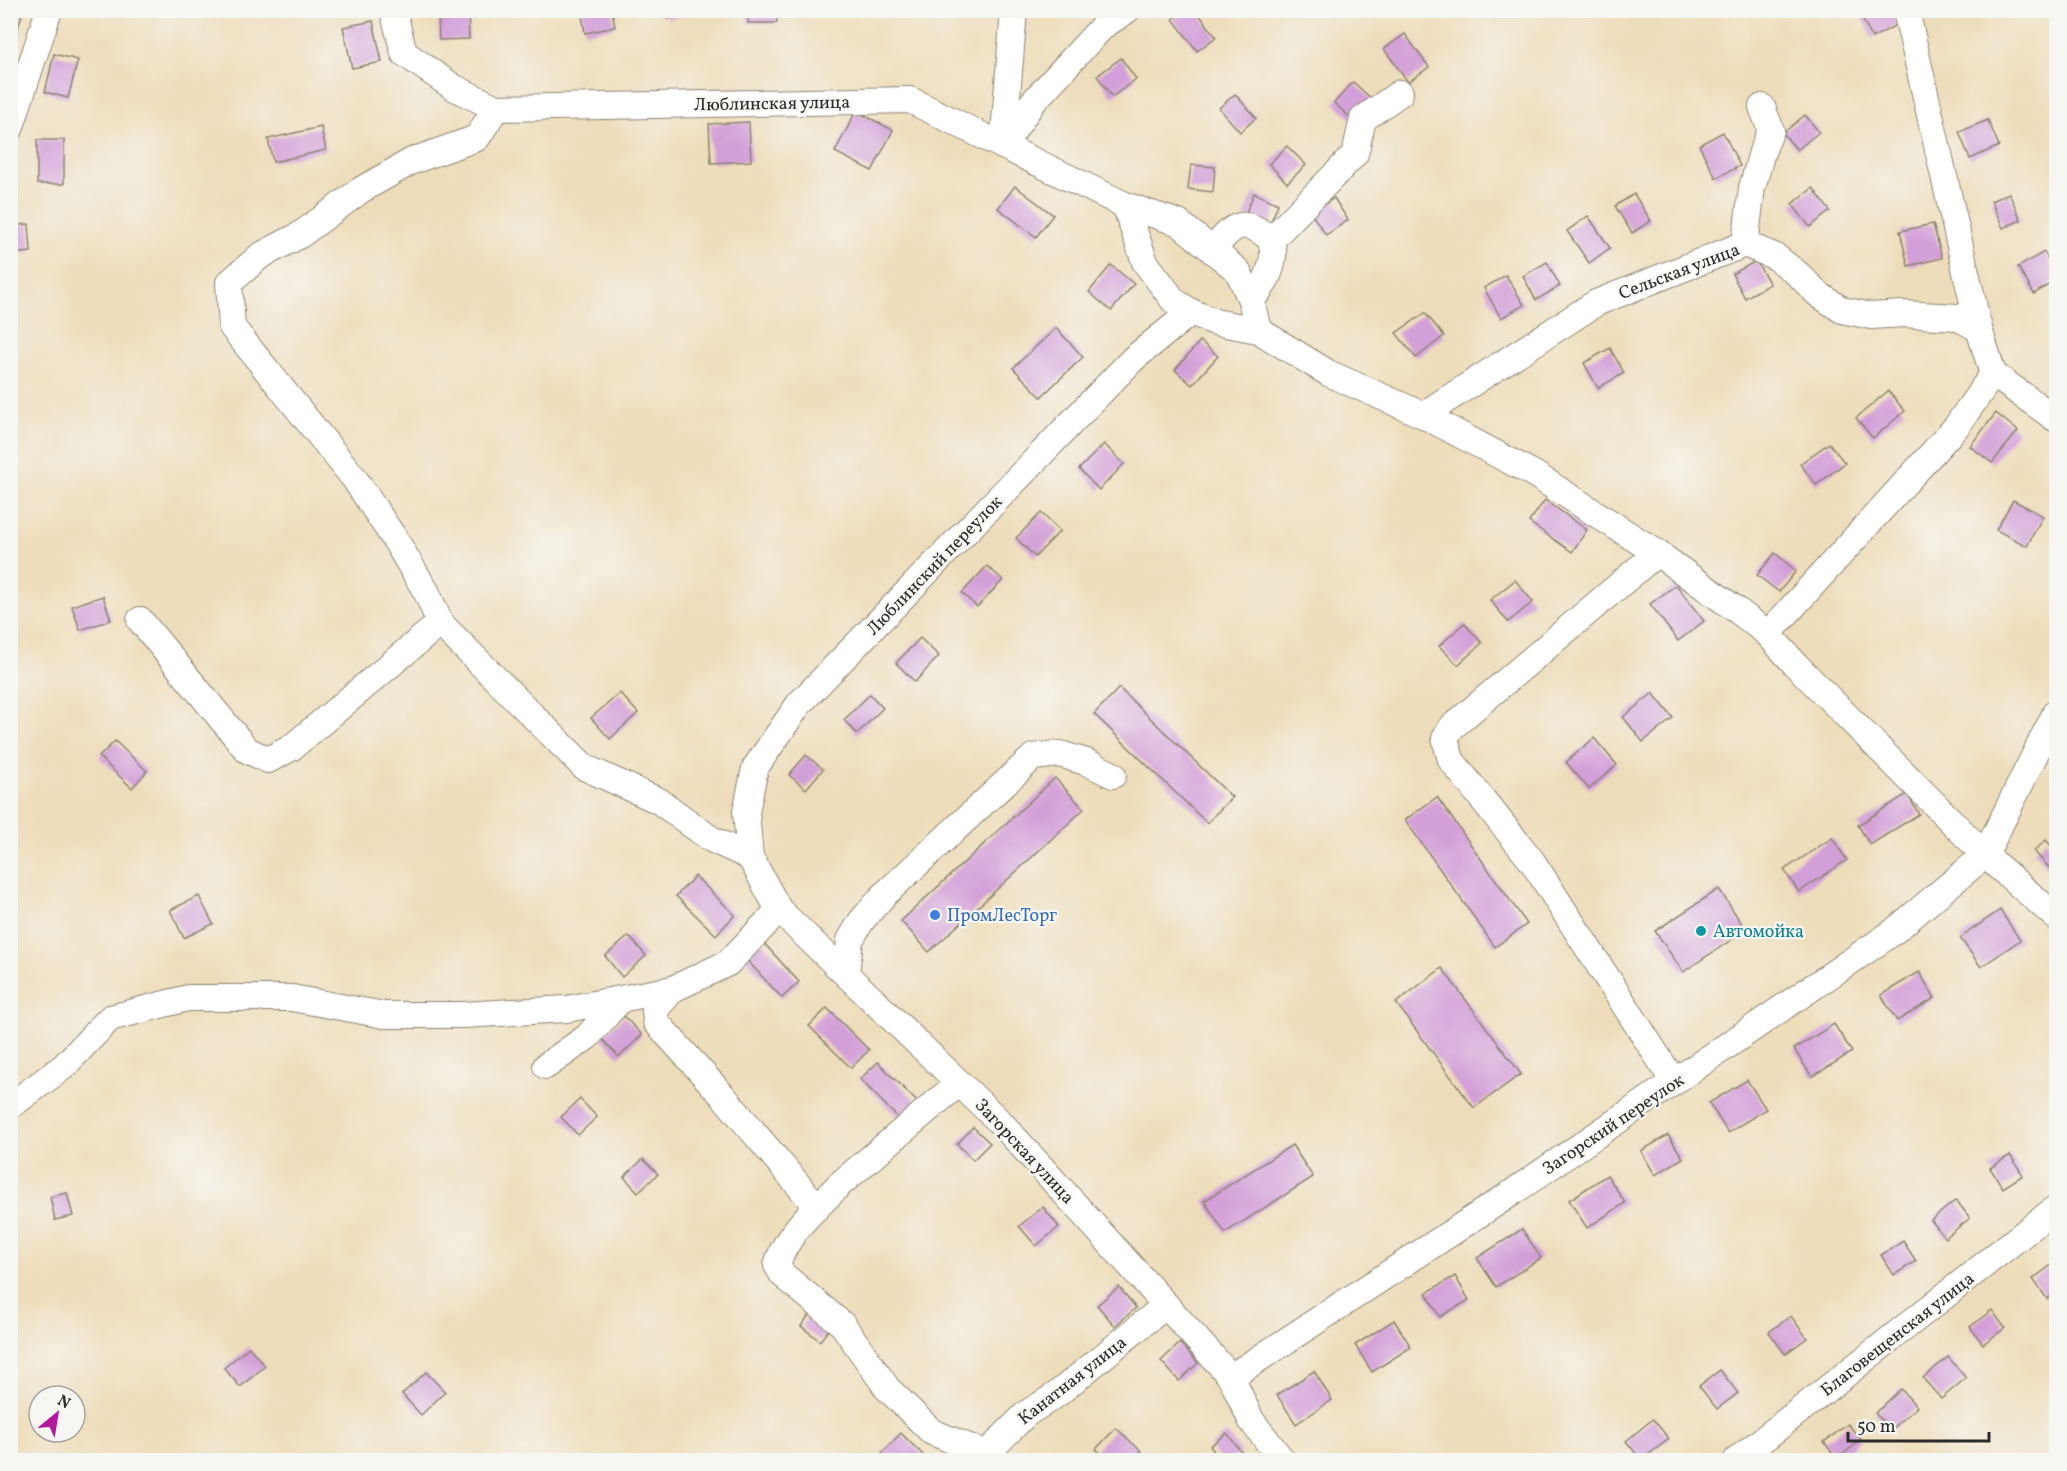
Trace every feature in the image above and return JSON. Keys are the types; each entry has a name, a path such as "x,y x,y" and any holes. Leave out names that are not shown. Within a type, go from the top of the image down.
{"street":[{"path":"10,129 49,10"},
{"name":"Люблинская улица","path":"393,10 404,53 453,87 496,108 910,100 1125,205 1179,224 1238,271 1251,300 1258,330"},
{"path":"1003,146 1014,10"},
{"path":"1003,146 1033,102 1103,26 1127,10"},
{"path":"1906,10 1979,328 1993,374 2056,419"},
{"path":"1271,240 1355,154 1363,119 1400,93"},
{"path":"1745,244 1752,188 1771,130 1762,107"},
{"path":"496,108 477,138 412,161 361,190 300,235 260,256 229,283 232,327 354,478 427,593 440,623 584,767 659,801 711,839 750,857"},
{"path":"1125,205 1145,262 1174,301 1191,312 1215,322 1258,330 1329,373 1423,414 1534,474 1657,553 1768,634 1985,855 2056,917"},
{"path":"1213,251 1233,228 1245,225 1260,229 1271,240 1275,251 1270,269 1262,289 1251,300"},
{"name":"Сельская улица","path":"1423,414 1596,303 1745,244 1776,256 1818,294 1842,310 1872,316 1903,314 1957,317 1979,328"},
{"name":"Люблинский переулок","path":"750,857 746,812 755,768 799,704 1133,359 1191,312"},
{"path":"1768,634 1956,427 1993,374"},
{"path":"1657,553 1452,727 1445,738 1451,760 1532,861 1674,1082"},
{"path":"140,620 247,750 268,759 291,748 440,623"},
{"path":"1985,855 2056,712"},
{"path":"846,974 850,940 862,921 885,894 1033,757 1060,754 1086,762 1113,775"},
{"name":"Загорский переулок","path":"1231,1377 1507,1196 1892,933 1985,855"},
{"name":"Загорская улица","path":"750,857 779,910 1002,1124 1231,1377 1251,1420 1282,1461"},
{"path":"10,1106 63,1066 110,1018 188,998 292,998 384,1015 463,1015 567,1009 673,989 728,963 779,910"},
{"path":"673,989 655,1010 656,1022 723,1096 817,1208"},
{"path":"546,1066 588,1037 621,999"},
{"path":"959,1083 840,1184 804,1220 782,1248 777,1265 783,1275 843,1325 887,1388 932,1432 986,1457"},
{"name":"Благовещенская улица","path":"1737,1461 2056,1208"},
{"name":"Канатная улица","path":"986,1457 1026,1414 1056,1395 1166,1305"}],"building":[{"path":"10,10 23,10 15,40 10,39"},
{"path":"438,10 468,10 469,39 439,40"},
{"path":"581,10 612,10 615,27 585,33"},
{"path":"665,10 694,10 694,13 667,19"},
{"path":"748,10 776,10 777,23 748,23"},
{"path":"1184,10 1196,10 1216,37 1197,51 1173,19"},
{"path":"1871,10 1890,10 1898,24 1872,38 1861,16"},
{"path":"373,21 382,62 352,68 343,27"},
{"path":"1405,34 1429,67 1408,82 1384,49"},
{"path":"54,54 78,60 68,98 45,92"},
{"path":"1121,58 1136,79 1112,97 1097,76"},
{"path":"1353,82 1374,101 1355,122 1334,103"},
{"path":"1235,94 1256,118 1240,132 1219,108"},
{"path":"856,111 893,130 872,171 835,152"},
{"path":"1805,115 1819,132 1797,150 1783,133"},
{"path":"1988,120 1999,146 1970,159 1959,132"},
{"path":"749,122 751,161 711,163 709,124"},
{"path":"321,127 326,150 273,162 268,139"},
{"path":"1723,132 1740,166 1716,178 1699,145"},
{"path":"37,140 64,140 64,184 37,184"},
{"path":"1287,146 1306,165 1287,183 1269,164"},
{"path":"1191,165 1215,167 1213,192 1188,189"},
{"path":"1015,186 1053,215 1036,237 998,208"},
{"path":"1813,188 1830,211 1810,227 1792,204"},
{"path":"1254,193 1278,204 1269,227 1244,217"},
{"path":"2009,193 2021,220 2003,228 1991,201"},
{"path":"1634,194 1651,221 1632,233 1615,206"},
{"path":"1334,198 1348,220 1326,235 1311,213"},
{"path":"1588,216 1610,248 1589,263 1567,231"},
{"path":"29,224 31,252 10,254 10,226"},
{"path":"1933,224 1942,258 1908,266 1900,231"},
{"path":"2044,252 2056,273 2056,280 2034,294 2018,267"},
{"path":"1756,261 1770,284 1745,298 1732,274"},
{"path":"1547,262 1560,286 1536,300 1523,276"},
{"path":"1111,265 1134,284 1111,311 1089,292"},
{"path":"1506,275 1524,305 1501,318 1484,288"},
{"path":"1425,313 1444,336 1416,358 1396,333"},
{"path":"1056,328 1083,357 1041,397 1013,368"},
{"path":"1200,341 1218,356 1192,385 1175,370"},
{"path":"1610,348 1624,373 1598,388 1584,363"},
{"path":"1888,391 1905,411 1873,438 1856,418"},
{"path":"1996,413 2018,431 1992,463 1970,446"},
{"path":"1829,443 1845,463 1816,485 1800,464"},
{"path":"1104,444 1124,464 1099,490 1079,469"},
{"path":"1545,500 1587,530 1572,552 1529,522"},
{"path":"2013,500 2043,516 2027,546 1996,530"},
{"path":"1041,513 1060,531 1035,557 1016,538"},
{"path":"1775,553 1796,571 1779,592 1757,575"},
{"path":"987,566 1003,580 977,607 962,593"},
{"path":"1515,580 1533,602 1508,622 1490,600"},
{"path":"1676,585 1704,621 1678,641 1650,604"},
{"path":"103,596 111,620 80,630 72,606"},
{"path":"1464,623 1482,643 1458,665 1439,646"},
{"path":"920,638 939,656 915,682 896,663"},
{"path":"1119,688 1232,797 1207,823 1094,714"},
{"path":"620,693 638,713 610,739 591,718"},
{"path":"1653,693 1673,718 1643,742 1623,717"},
{"path":"870,694 883,708 857,734 844,720"},
{"path":"1594,738 1617,765 1589,789 1566,762"},
{"path":"115,741 147,771 132,788 99,757"},
{"path":"806,755 823,769 806,789 789,775"},
{"path":"1055,778 1084,809 929,952 901,921"},
{"path":"1907,794 1919,814 1870,845 1858,825"},
{"path":"1437,797 1527,924 1495,947 1405,820"},
{"path":"1832,838 1847,860 1799,892 1784,870"},
{"path":"2046,840 2056,851 2056,866 2052,871 2034,851"},
{"path":"695,876 735,915 716,935 676,896"},
{"name":"Автомойка","path":"1719,889 1746,930 1683,972 1655,931"},
{"path":"199,896 213,924 184,938 170,910"},
{"path":"2000,910 2020,940 1981,967 1960,938"},
{"path":"629,936 646,956 622,977 605,956"},
{"path":"762,941 799,982 782,998 744,957"},
{"path":"1442,968 1521,1074 1474,1108 1396,1003"},
{"path":"1919,972 1935,998 1897,1021 1881,995"},
{"path":"827,1008 869,1050 851,1068 809,1026"},
{"path":"624,1016 642,1035 619,1057 601,1038"},
{"path":"1834,1024 1852,1052 1812,1077 1794,1049"},
{"path":"878,1062 919,1104 901,1121 860,1079"},
{"path":"1747,1080 1766,1109 1728,1133 1709,1103"},
{"path":"580,1099 597,1117 578,1135 561,1117"},
{"path":"973,1127 990,1143 973,1160 957,1144"},
{"path":"1668,1135 1683,1158 1655,1175 1641,1151"},
{"path":"1292,1145 1313,1177 1225,1233 1204,1201"},
{"path":"2010,1155 2023,1175 2003,1188 1990,1168"},
{"path":"643,1159 658,1174 638,1192 624,1177"},
{"path":"1607,1175 1625,1203 1587,1228 1569,1200"},
{"path":"67,1193 73,1216 55,1220 50,1197"},
{"path":"1956,1200 1970,1218 1945,1238 1931,1220"},
{"path":"1043,1207 1059,1227 1036,1246 1019,1226"},
{"path":"1522,1229 1541,1258 1496,1287 1477,1258"},
{"path":"1903,1241 1916,1261 1894,1275 1881,1255"},
{"path":"2051,1265 2056,1273 2056,1292 2047,1299 2033,1279"},
{"path":"1455,1276 1469,1300 1440,1317 1426,1293"},
{"path":"1119,1287 1136,1308 1115,1326 1097,1305"},
{"path":"813,1310 832,1325 820,1341 801,1326"},
{"path":"1992,1310 2005,1328 1983,1344 1970,1327"},
{"path":"1791,1316 1807,1338 1785,1354 1769,1332"},
{"path":"1394,1320 1411,1347 1372,1372 1355,1345"},
{"path":"1180,1343 1198,1363 1179,1381 1161,1361"},
{"path":"249,1347 265,1366 240,1387 224,1368"},
{"path":"1948,1357 1966,1378 1941,1399 1923,1378"},
{"path":"1720,1370 1738,1393 1717,1409 1699,1386"},
{"path":"1314,1371 1332,1400 1296,1424 1277,1395"},
{"path":"426,1372 445,1392 421,1415 402,1394"},
{"path":"1901,1389 1917,1407 1891,1430 1875,1413"},
{"path":"1653,1419 1669,1439 1641,1460 1626,1441"},
{"path":"1848,1424 1861,1440 1837,1459 1824,1442"},
{"path":"1116,1428 1141,1451 1132,1460 1108,1460 1096,1449"},
{"path":"901,1433 923,1455 918,1460 890,1460 882,1453"},
{"path":"1227,1433 1242,1453 1231,1460 1220,1460 1210,1446"}],"place":[{"name":"ПромЛесТорг","path":"935,915"},
{"name":"Автомойка","path":"1701,931"}]}
